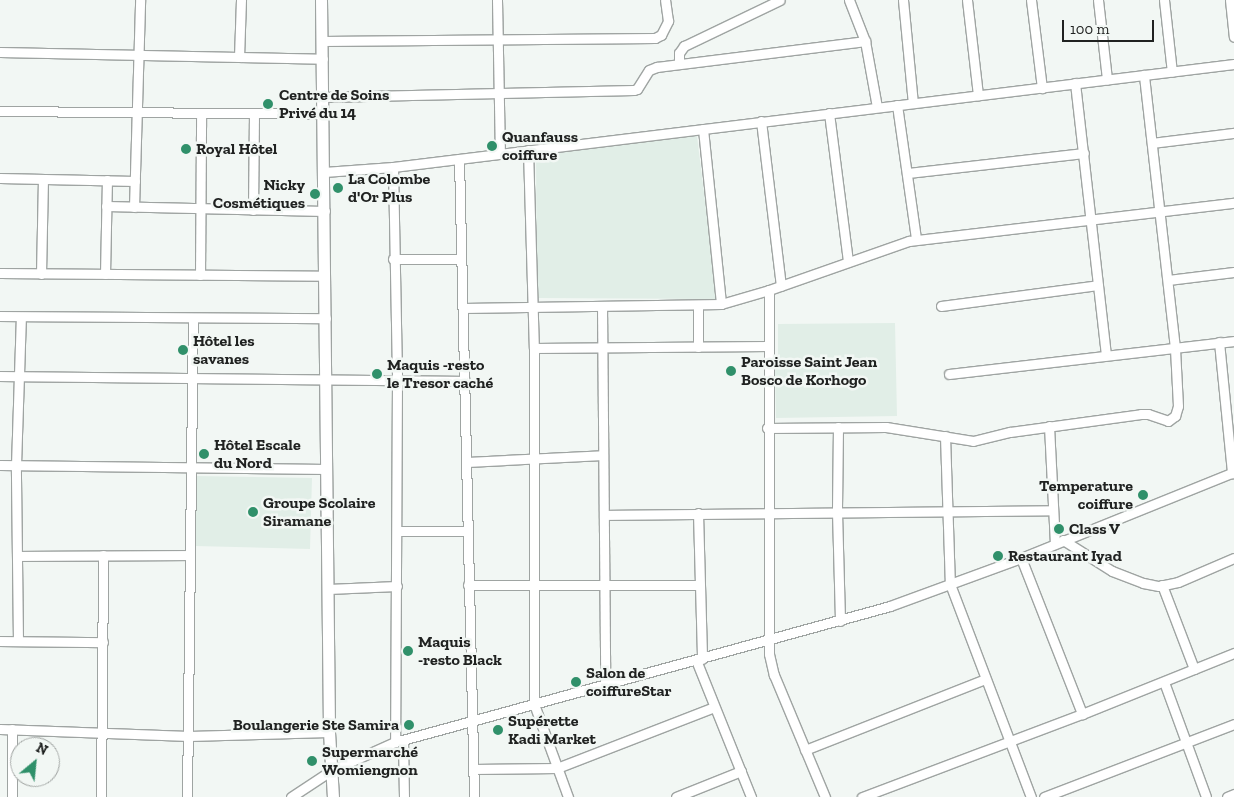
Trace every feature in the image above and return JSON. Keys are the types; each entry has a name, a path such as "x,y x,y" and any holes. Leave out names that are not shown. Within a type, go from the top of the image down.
{"main road":[{"path":"322,0 327,380 328,732 332,770 332,797"}],"street":[{"path":"134,207 140,0"},
{"path":"240,58 241,0"},
{"path":"497,0 500,154"},
{"path":"322,41 655,38 661,35 668,21 666,0"},
{"path":"679,64 679,53 684,46 780,0"},
{"path":"849,0 865,41 877,107"},
{"path":"903,0 912,103"},
{"path":"967,0 978,94"},
{"path":"1031,0 1042,88"},
{"path":"1098,0 1107,79"},
{"path":"1164,0 1172,72"},
{"path":"1230,0 1234,37"},
{"path":"323,97 634,90 637,89 649,70 657,67 865,41"},
{"path":"0,52 323,59"},
{"path":"324,172 393,167 1234,64"},
{"path":"767,428 886,427 973,441 1010,432 1141,414 1148,414 1168,421 1172,419 1178,411 1175,348 1144,75"},
{"path":"1075,84 1106,356"},
{"path":"897,104 916,239"},
{"path":"0,111 323,114"},
{"path":"829,113 848,262"},
{"path":"200,275 201,114"},
{"path":"253,210 254,114"},
{"path":"761,121 782,286"},
{"path":"703,128 721,304"},
{"path":"1152,143 1234,133"},
{"path":"528,150 534,348 534,704 568,797"},
{"path":"908,173 1084,153"},
{"path":"459,159 467,462 466,531 474,797"},
{"path":"393,167 397,381 399,741 404,797"},
{"path":"0,178 135,181"},
{"path":"41,274 43,179"},
{"path":"105,274 106,180"},
{"path":"463,308 698,306 721,304 782,286 916,239 1234,203"},
{"path":"106,206 325,212"},
{"path":"394,259 461,258"},
{"path":"1168,280 1234,272"},
{"path":"0,274 325,276"},
{"path":"941,306 1098,285"},
{"path":"769,290 767,428 768,640 774,675 825,797"},
{"path":"602,306 605,685"},
{"path":"698,306 698,347"},
{"path":"0,316 326,318"},
{"path":"18,641 16,465 22,317"},
{"path":"187,797 193,318"},
{"path":"949,374 1234,341"},
{"path":"291,797 332,770 399,741 890,606 1020,558 1233,473 1219,342"},
{"path":"534,348 768,346"},
{"path":"0,376 465,381"},
{"path":"1049,426 1052,510 1059,542 1112,572 1142,583 1162,586 1178,582 1234,558"},
{"path":"838,427 837,512 840,621"},
{"path":"945,436 950,584 1031,797"},
{"path":"467,462 603,455"},
{"path":"0,465 327,469"},
{"path":"604,515 1052,510"},
{"path":"698,513 699,660 714,708 750,797"},
{"path":"397,531 466,531"},
{"path":"17,556 190,554"},
{"path":"101,797 104,555"},
{"path":"1020,558 1082,714"},
{"path":"468,585 699,585"},
{"path":"328,589 397,586"},
{"path":"1162,586 1194,669"},
{"path":"0,641 103,642"},
{"path":"862,797 1082,714 1234,653"},
{"path":"805,750 985,679"},
{"path":"1164,682 1206,797"},
{"path":"473,769 557,768 714,708"},
{"path":"1044,797 1234,724"},
{"path":"0,728 102,734 189,736 328,732"},
{"path":"12,729 12,797"},
{"path":"676,797 741,771"},
{"path":"1227,797 1234,794"}],"shaded area":[{"path":"697,136 717,299 537,298 536,155"},
{"path":"895,323 897,416 776,418 775,368 778,368 778,324"},
{"name":"Groupe Scolaire Siramane","path":"196,476 312,478 310,549 195,546"}],"place":[{"name":"Centre de Soins Privé du 14","path":"268,104"},
{"name":"Quanfauss coiffure","path":"492,146"},
{"name":"Royal Hôtel","path":"186,149"},
{"name":"La Colombe d'Or Plus","path":"338,188"},
{"name":"Nicky Cosmétiques","path":"315,194"},
{"name":"Hôtel les savanes","path":"183,350"},
{"name":"Paroisse Saint Jean Bosco de Korhogo","path":"731,371"},
{"name":"Maquis -resto le Tresor caché","path":"377,374"},
{"name":"Hôtel Escale du Nord","path":"204,454"},
{"name":"Temperature coiffure","path":"1143,495"},
{"name":"Groupe Scolaire Siramane","path":"253,512"},
{"name":"Class V","path":"1059,529"},
{"name":"Restaurant Iyad","path":"998,556"},
{"name":"Maquis -resto Black","path":"408,651"},
{"name":"Salon de coiffureStar","path":"576,682"},
{"name":"Boulangerie Ste Samira","path":"409,725"},
{"name":"Supérette Kadi Market","path":"498,730"},
{"name":"Supermarché Womiengnon","path":"312,761"}]}
